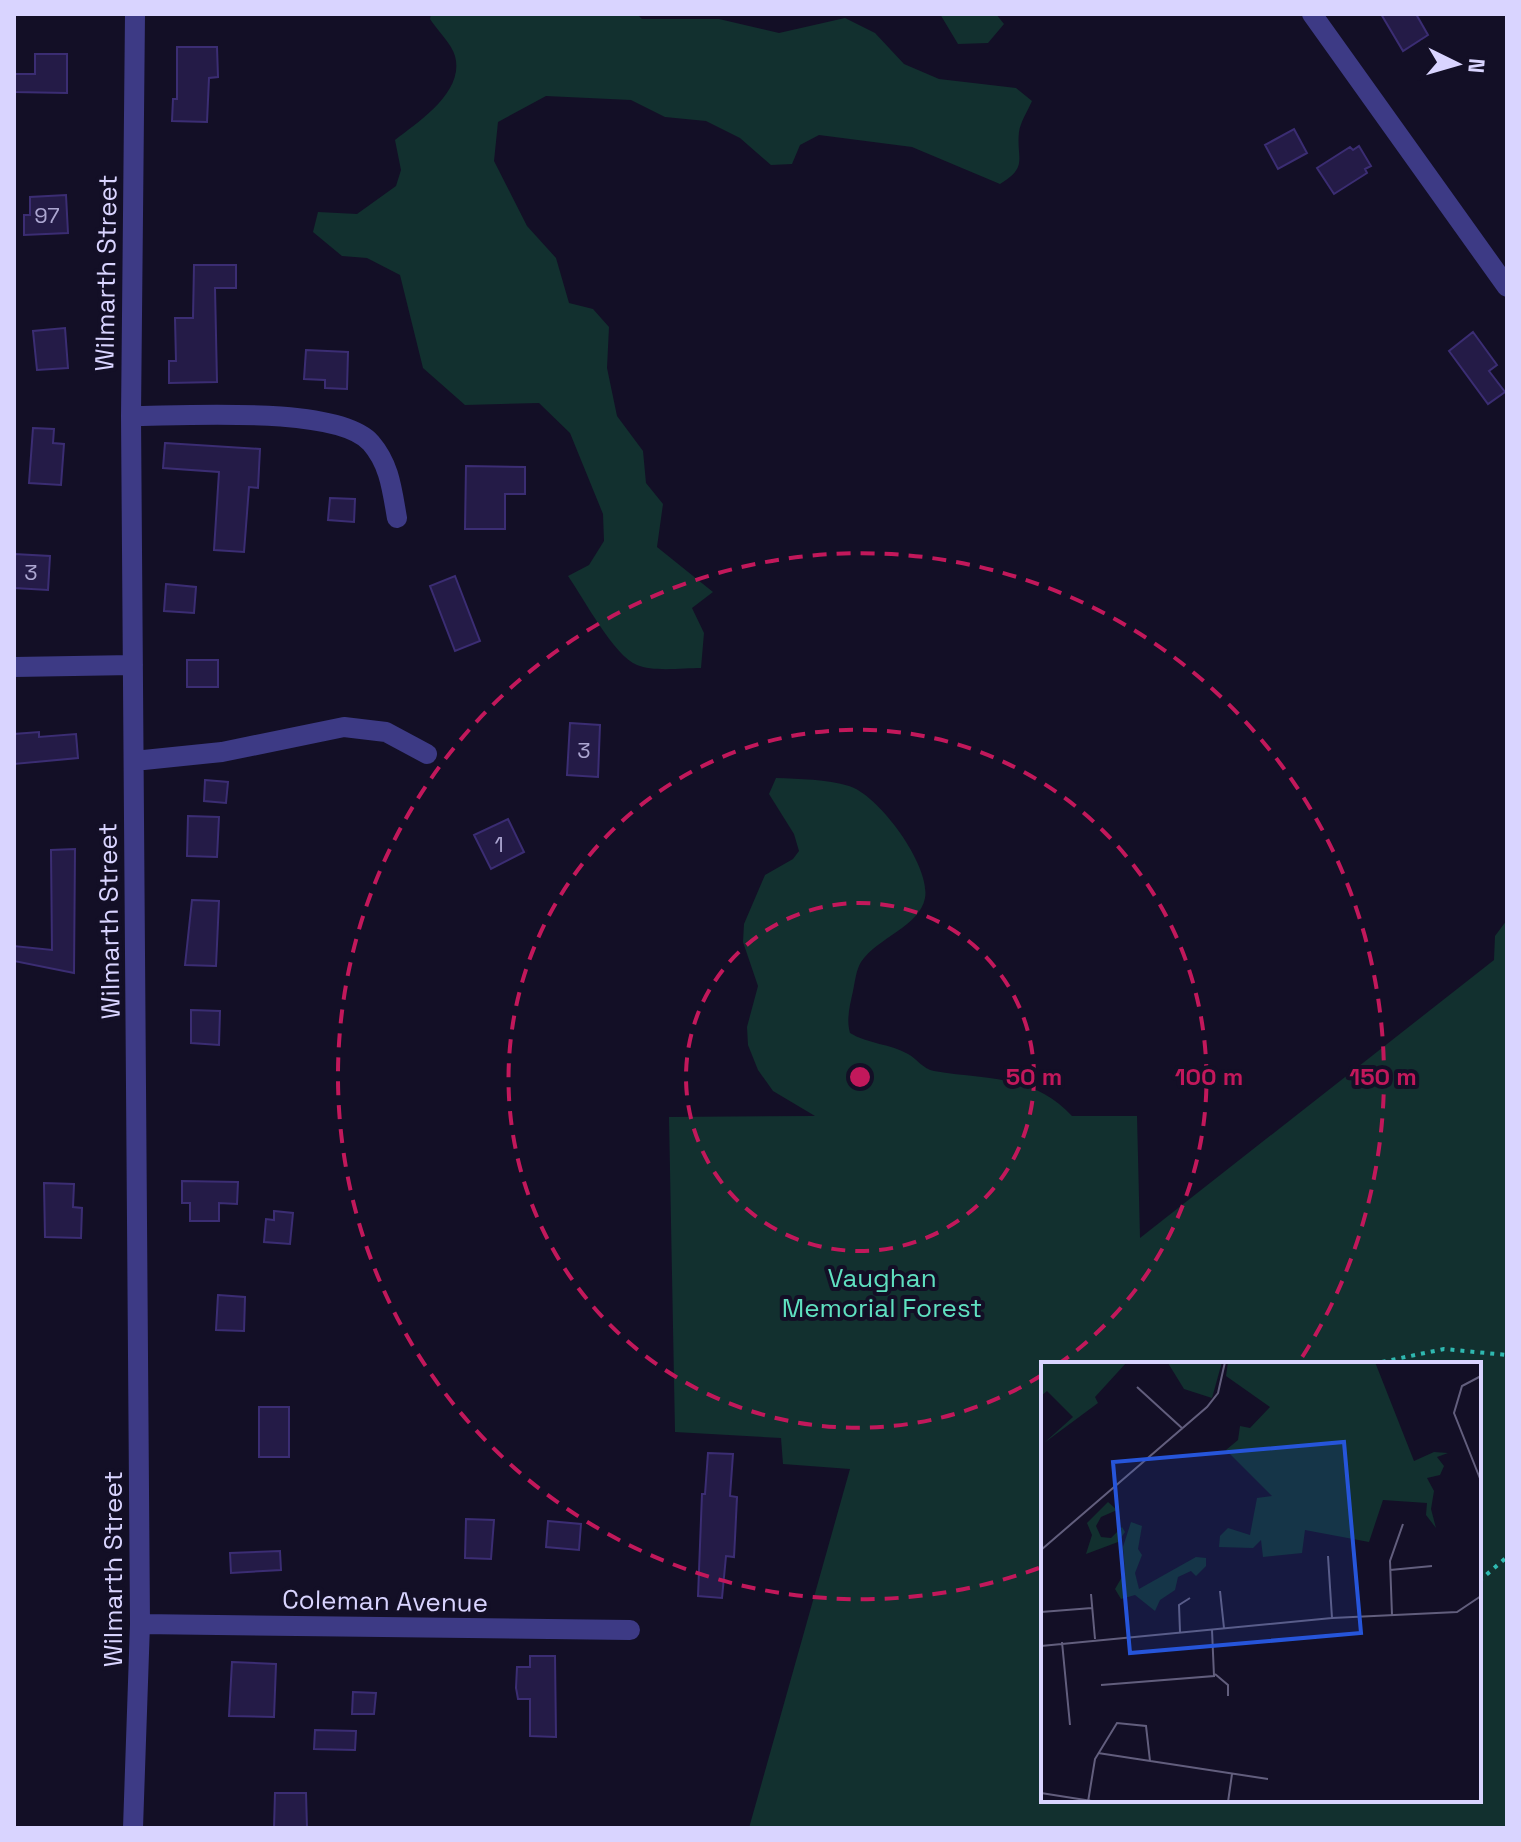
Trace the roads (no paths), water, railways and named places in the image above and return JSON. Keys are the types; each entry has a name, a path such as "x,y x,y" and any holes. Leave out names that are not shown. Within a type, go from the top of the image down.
{"street":[{"name":"Wilmarth Street","path":"133,1828 140,1624 131,416 135,14"},
{"path":"1312,14 1507,287"},
{"path":"131,416 309,418 345,427 369,440 386,465 397,518"},
{"path":"14,667 133,665"},
{"path":"134,761 222,752 344,727 386,732 427,754"},
{"name":"Coleman Avenue","path":"140,1624 630,1630"}],"park label":[{"name":"Vaughan Memorial Forest","path":"882,1293"}]}
